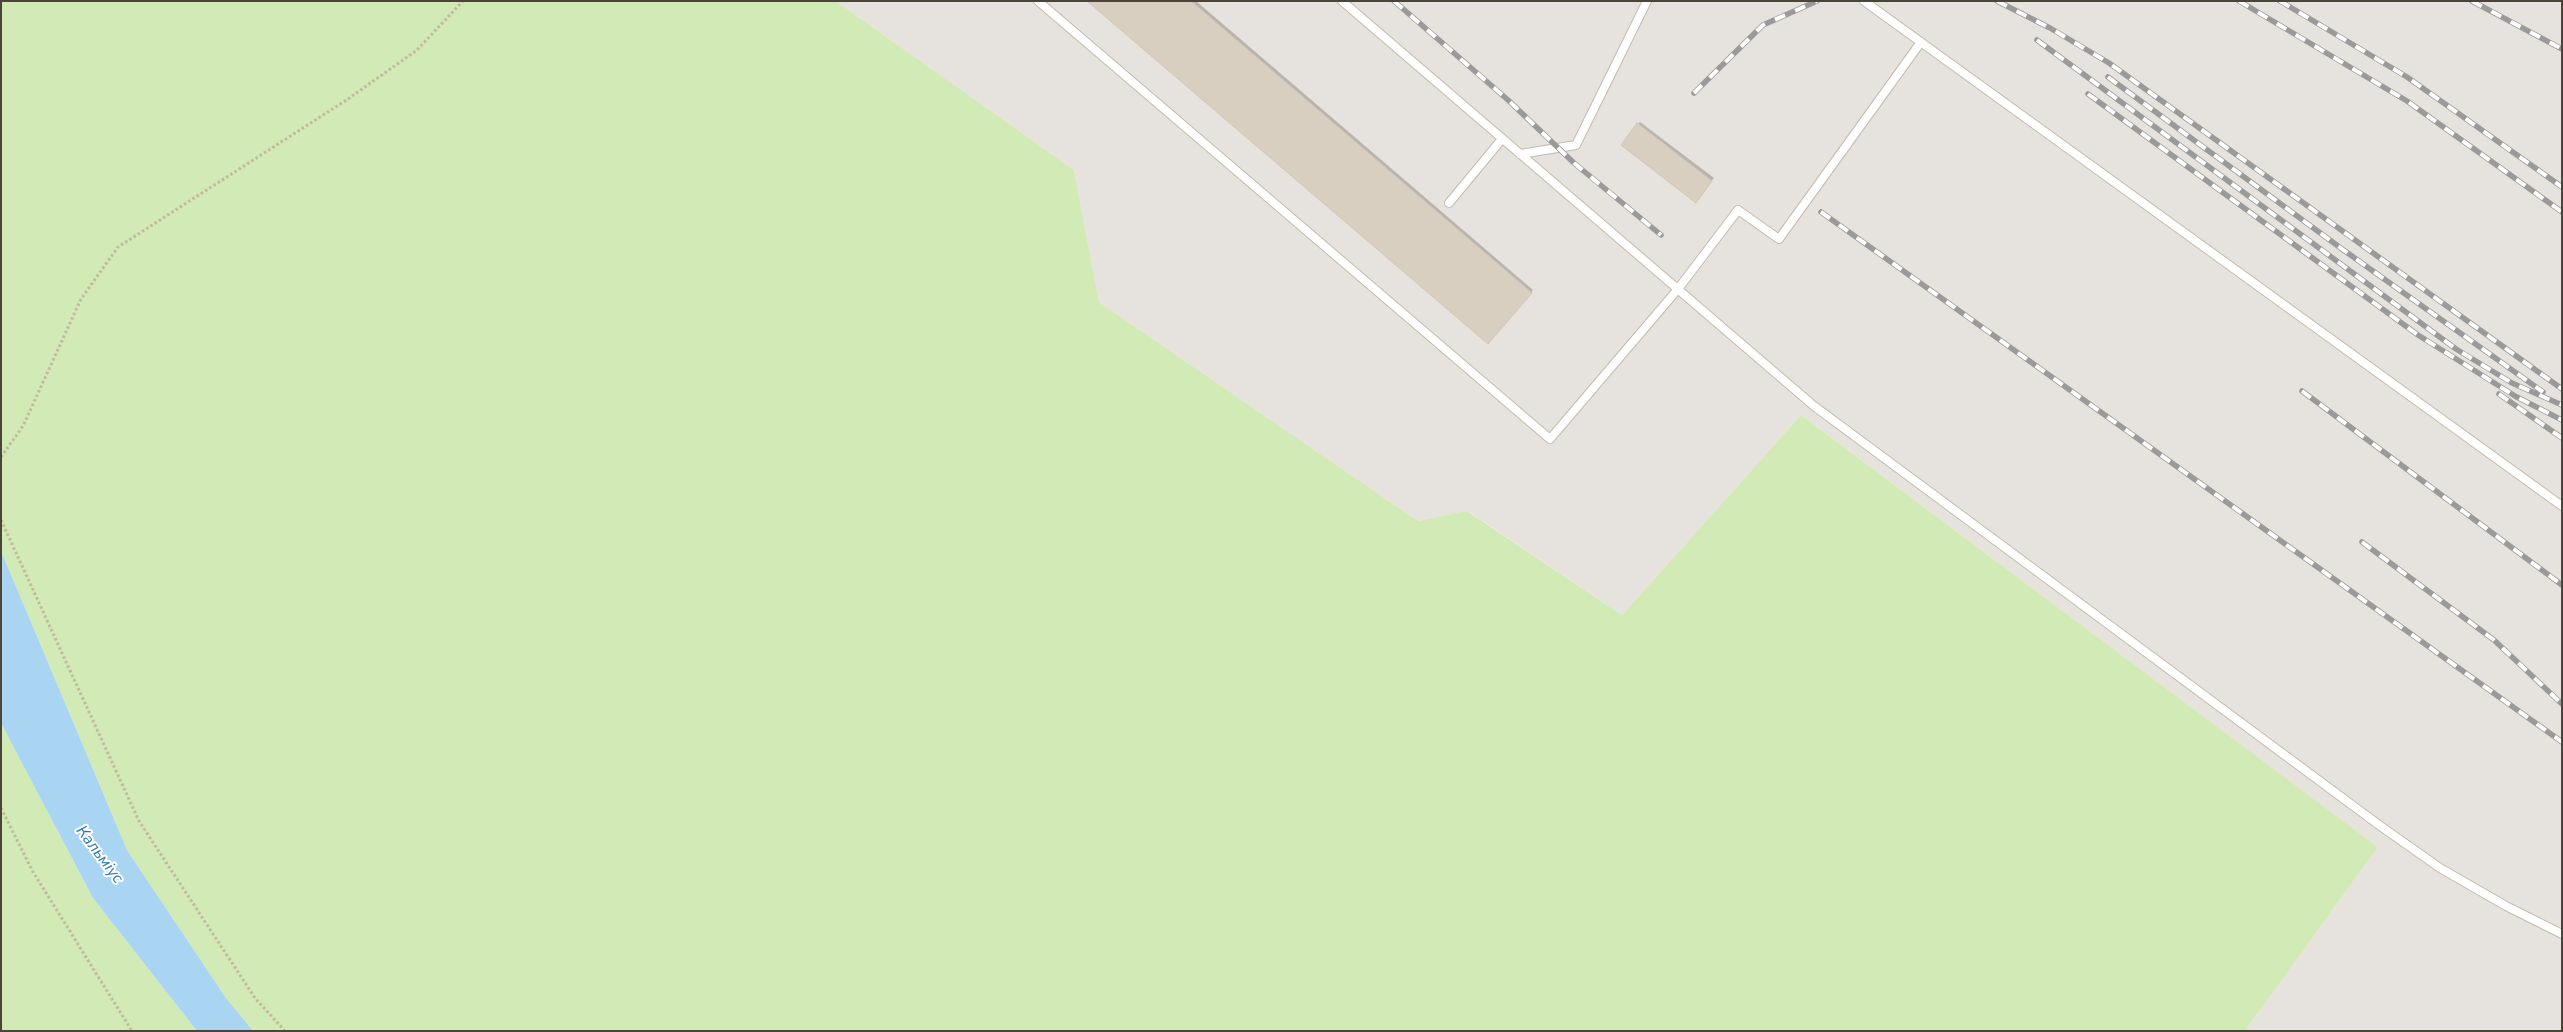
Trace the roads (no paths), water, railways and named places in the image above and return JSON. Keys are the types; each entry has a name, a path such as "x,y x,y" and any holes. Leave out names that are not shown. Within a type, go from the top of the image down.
{"lane":[{"path":"1038,1 1550,439 1678,289 1738,210 1779,239 1921,42"},
{"path":"1342,1 1814,406 2379,825 2440,868 2506,906 2562,934"},
{"path":"1520,154 1576,145 1648,1"},
{"path":"1864,1 2562,506"},
{"path":"1449,203 1502,139"}],"water":[{"name":"Кальміус","path":"1,551 127,850 226,998 253,1031 197,1031 93,898 13,746 1,723"}],"railway":[{"path":"1394,1 1508,100 1574,163 1661,235"},
{"path":"1694,93 1763,25 1817,1"},
{"path":"1997,1 2050,28 2109,63 2562,389"},
{"path":"2239,1 2407,101 2562,212"},
{"path":"2280,1 2407,77 2562,187"},
{"path":"2472,1 2562,49"},
{"path":"2037,40 2456,349 2512,383 2562,405"},
{"path":"2108,77 2342,249 2543,392"},
{"path":"2088,94 2418,335 2515,396 2562,420"},
{"path":"1821,212 2562,742"},
{"path":"2302,391 2562,585"},
{"path":"2499,394 2562,438"},
{"path":"2362,542 2494,640 2562,704"}]}
